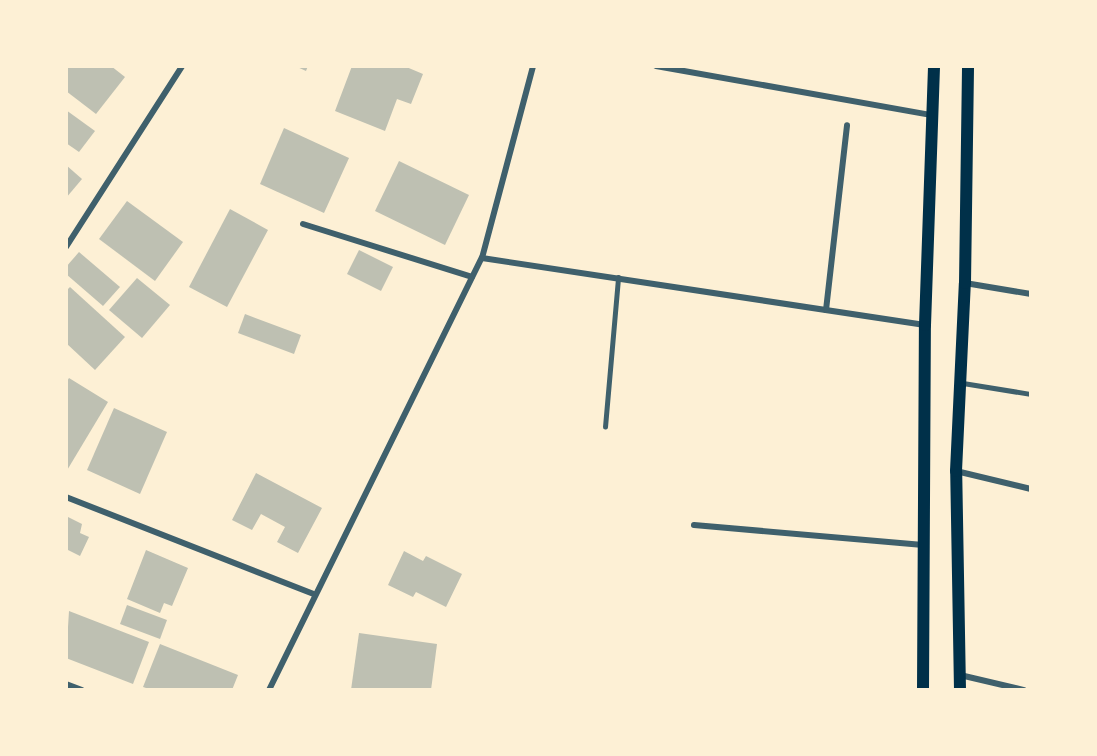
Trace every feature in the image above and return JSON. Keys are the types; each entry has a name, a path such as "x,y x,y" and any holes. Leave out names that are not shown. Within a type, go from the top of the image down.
{"main road":[{"path":"923,690 925,325 934,66"},
{"path":"960,690 956,471 965,283 968,66"}],"street":[{"path":"66,247 182,66"},
{"path":"269,690 314,594 482,258 533,66"},
{"path":"656,66 932,115"},
{"path":"826,310 847,125"},
{"path":"303,224 471,277"},
{"path":"482,258 925,325"},
{"path":"965,283 1031,294"},
{"path":"956,471 1031,489"},
{"path":"66,497 314,594"},
{"path":"693,525 923,545"},
{"path":"960,675 1024,690"},
{"path":"66,684 82,690"}],"lane":[{"path":"605,427 618,278"},
{"path":"960,382 1031,394"}],"building":[{"path":"66,66 111,66 125,77 96,114 66,91"},
{"path":"295,66 308,66 306,71"},
{"path":"352,66 404,66 423,74 411,104 397,99 385,131 335,111"},
{"path":"66,110 95,131 79,152 66,143"},
{"path":"284,128 349,158 324,213 260,184"},
{"path":"399,161 469,195 445,245 375,211"},
{"path":"66,165 82,179 66,198"},
{"path":"127,201 183,242 155,281 99,239"},
{"path":"230,209 268,230 227,307 189,287"},
{"path":"359,250 393,267 381,291 347,274"},
{"path":"79,252 120,287 103,306 66,274 66,267"},
{"path":"137,278 170,305 142,338 109,310"},
{"path":"70,287 125,337 95,370 66,343 66,291"},
{"path":"245,314 301,335 294,354 238,333"},
{"path":"69,378 108,402 66,472 66,383"},
{"path":"114,408 167,432 140,494 87,470"},
{"path":"256,473 322,508 298,553 277,542 285,527 261,514 252,530 232,520"},
{"path":"66,516 82,524 80,533 89,537 80,556 66,549"},
{"path":"146,550 188,568 172,606 164,603 160,613 127,599"},
{"path":"404,551 423,561 426,556 462,574 446,607 416,592 413,597 388,585"},
{"path":"127,605 167,620 160,639 120,624"},
{"path":"69,611 149,642 133,684 66,658"},
{"path":"359,633 437,644 431,690 351,690"},
{"path":"160,644 238,675 232,690 152,690 143,687"}]}
